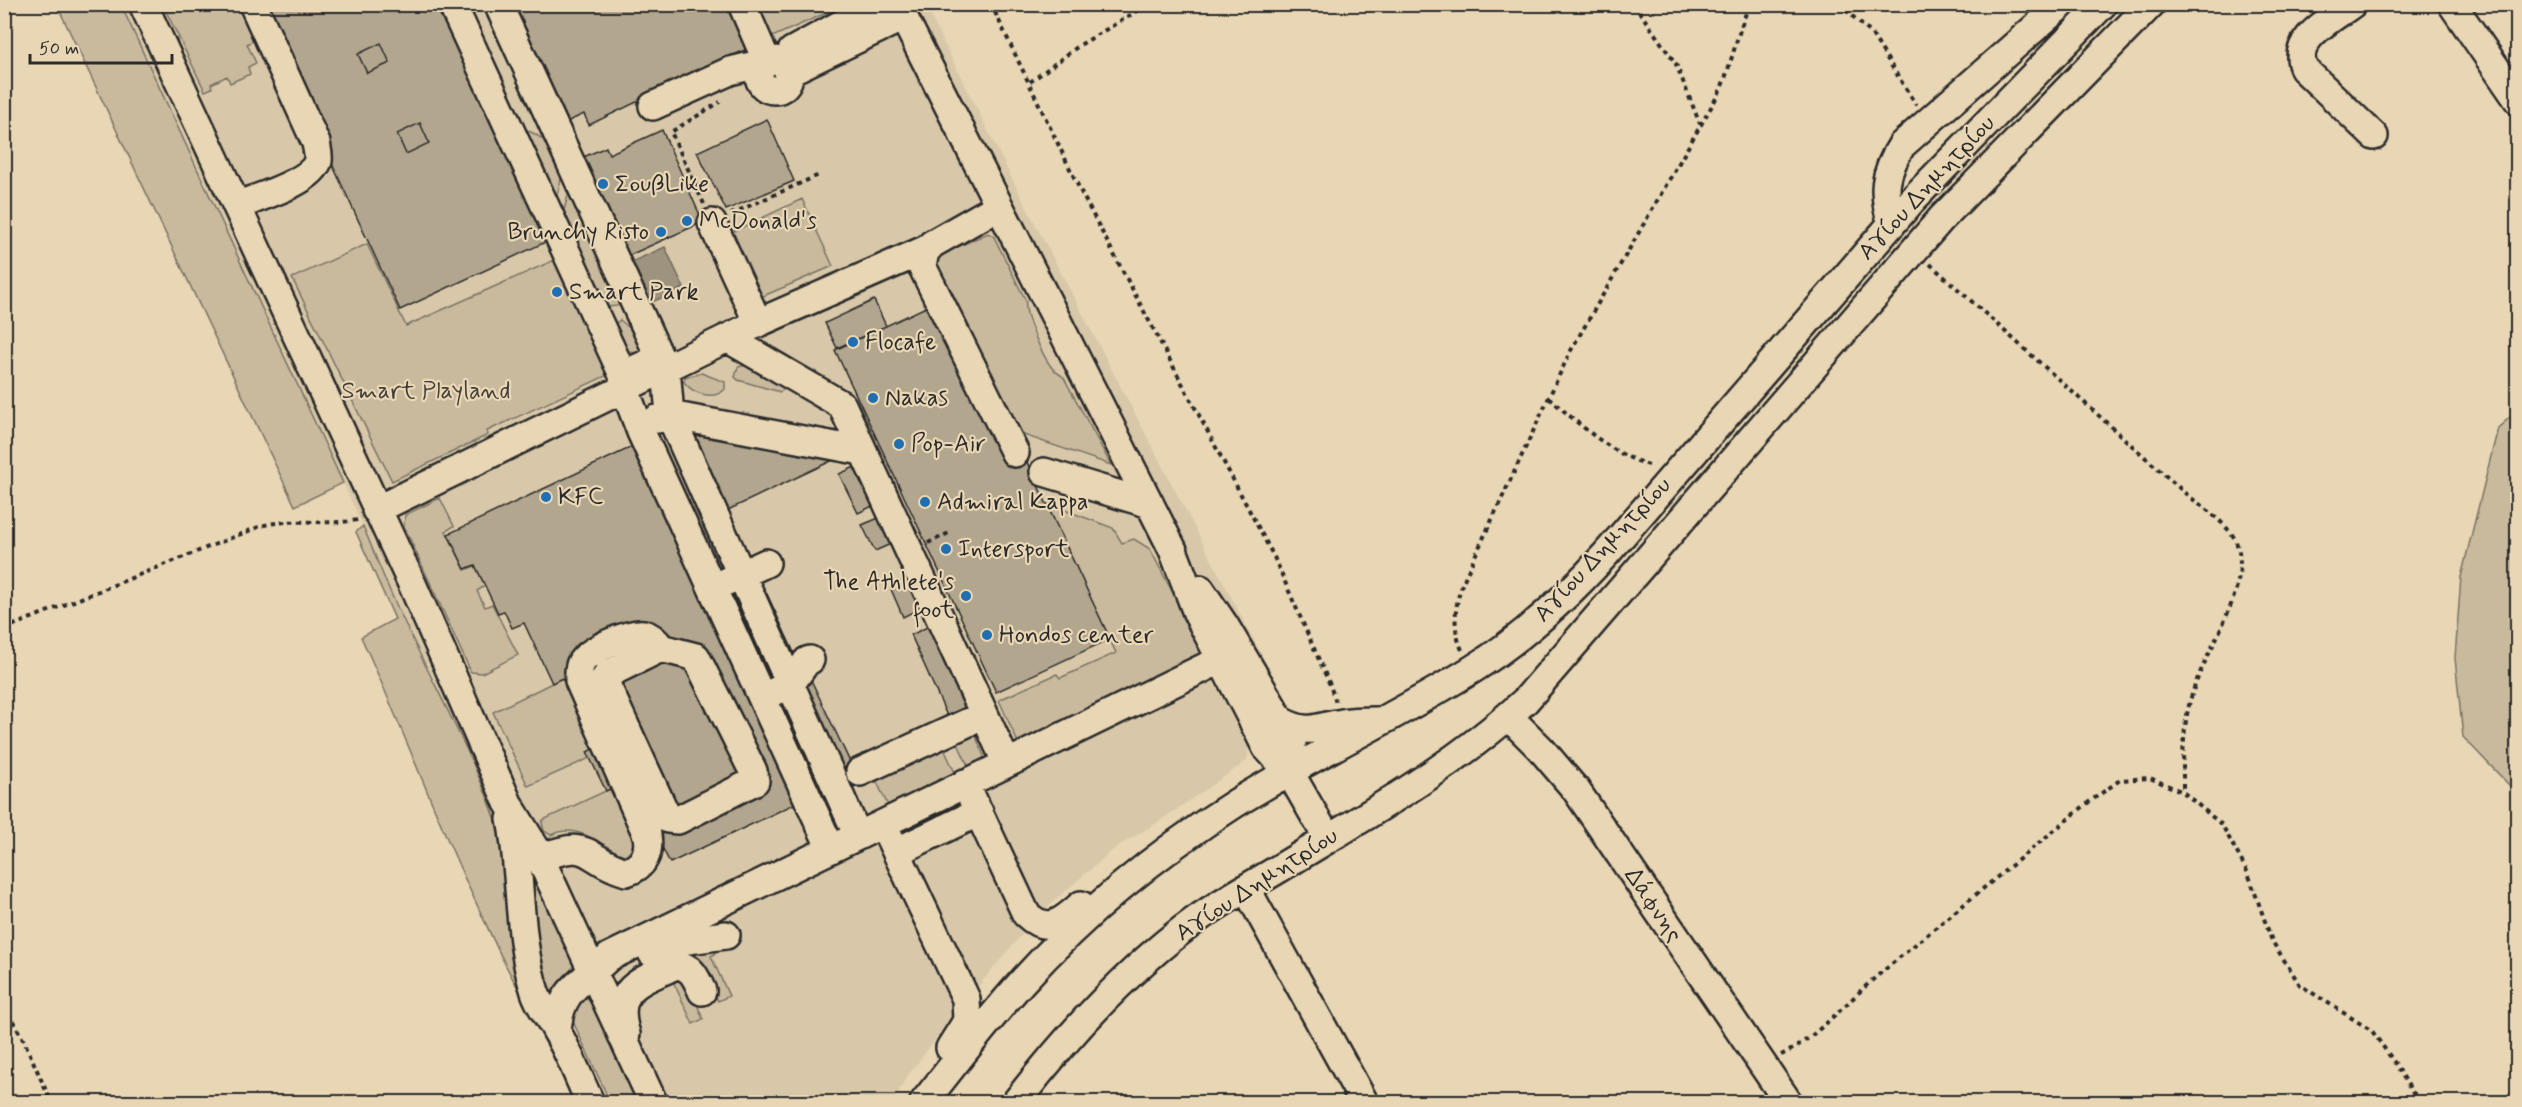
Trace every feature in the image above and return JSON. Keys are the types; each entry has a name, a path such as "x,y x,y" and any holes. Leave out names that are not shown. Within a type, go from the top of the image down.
{"street":[{"path":"142,4 237,206 386,505 413,586 508,803 540,858 648,1092"},
{"path":"237,206 305,177 317,164 319,157 316,142 253,4"},
{"path":"452,4 624,381 640,426 831,849"},
{"path":"498,4 663,363 670,415 858,836"},
{"path":"742,4 776,64"},
{"path":"776,64 878,4"},
{"path":"1892,224 1886,206 1885,187 1902,145 2062,4"},
{"name":"Αγίου Δημητρίου","path":"924,1102 976,1035 1046,956 1097,908 1171,848 1239,802 1473,669 1535,624 1572,590 1938,173 2103,4"},
{"name":"Αγίου Δημητρίου","path":"1016,1102 1076,1031 1122,984 1196,920 1458,757 1508,716 1550,674 1660,543 1962,196 2151,4"},
{"path":"2352,4 2312,35 2300,52 2299,59 2304,69 2374,136"},
{"path":"2452,4 2517,100"},
{"path":"653,106 730,71 776,64 900,11 1173,550 1197,613 1220,660 1266,747 1290,773 1328,839"},
{"path":"386,505 624,381 927,249 943,236 999,206"},
{"path":"712,223 758,323"},
{"path":"927,249 922,261 924,272 1016,453"},
{"path":"727,338 842,405 1002,753"},
{"path":"640,426 670,415 862,451"},
{"path":"1044,472 1150,504"},
{"path":"1173,550 1225,626 1281,721 1292,745 1290,773"},
{"path":"713,587 766,563"},
{"path":"540,858 564,848 579,848 626,872 641,865 647,855 649,846 647,835 579,681 579,669 582,661 589,654 633,634 645,634 656,640 662,648 696,657 755,776 755,781 672,821 668,819 604,680 608,674 662,648"},
{"path":"762,698 790,685 810,660"},
{"path":"557,1030 558,1011 563,1000 575,985 592,974 609,957 1220,660"},
{"path":"860,772 984,715"},
{"name":"Δάφνης","path":"1508,716 1541,749 1576,790 1759,1063 1788,1102"},
{"path":"1281,721 1290,726 1306,729 1323,728 1340,723 1384,720"},
{"path":"965,783 1026,914 1035,921 1047,924 1062,922 1130,863 1154,851 1171,848"},
{"path":"508,803 518,853 529,969 543,1012 557,1030 590,1102"},
{"path":"897,851 979,812"},
{"path":"883,824 964,993 968,1006 967,1021 963,1030 920,1087 912,1102"},
{"path":"1246,888 1364,1102"},
{"path":"592,974 615,970 680,941 726,935"},
{"path":"648,1092 642,1069 628,1040 621,1016 626,995 635,984 676,965 689,969 702,991"}],"path":[{"path":"991,4 1083,196 1274,557 1330,685 1340,723"},
{"path":"1030,82 1080,45 1149,4"},
{"path":"1634,4 1676,64 1700,125"},
{"path":"1473,669 1461,647 1455,628 1456,603 1481,542 1570,352 1727,76 1743,19 1750,4"},
{"path":"1839,4 1870,33 1926,122"},
{"path":"730,96 671,132 712,223 819,175"},
{"path":"1914,250 2186,494 2220,521 2233,536 2238,553 2239,573 2234,597 2194,686 2186,716 2182,747 2183,792"},
{"path":"1550,398 1584,429 1633,461 1677,472"},
{"path":"4,628 261,526 288,520 350,522 363,519 386,505"},
{"path":"926,544 951,532"},
{"path":"1759,1063 1794,1050 1884,971 2089,802 2120,780 2150,778 2183,792 2222,825 2248,873 2272,941 2300,985 2372,1031 2412,1092 2425,1102"},
{"path":"4,1005 25,1043 51,1102"}],"shaded area":[{"path":"121,5 925,5 1019,193 1291,711 1247,737 1249,745 1247,760 1241,765 1158,822 1115,848 1055,900 1017,940 958,1010 906,1078 893,1102 665,1102 562,870 496,818"},
{"path":"665,247 684,288 645,305 627,264"}],"green space":[{"path":"181,4 239,5 256,39 247,44 256,63 248,67 250,74 230,83 227,76 211,84 212,88 205,91 163,5 176,7"},
{"path":"57,5 121,5 343,483 295,506"},
{"path":"753,5 844,5 770,38"},
{"path":"523,128 544,140 557,156 561,165 561,175 555,199"},
{"path":"570,188 620,302 617,306 608,307 602,304 561,221"},
{"path":"802,199 833,266 754,300 728,234"},
{"path":"988,233 994,237 1026,301 1031,326 1045,356 1053,369 1064,378 1111,465 1012,431 932,264 936,257"},
{"name":"Smart Playland","path":"367,244 406,326 559,258 610,374 487,431 488,435 392,481 292,278"},
{"path":"620,320 641,338 645,348 639,354 625,350 614,325"},
{"path":"752,364 787,386 785,389 780,392 738,380 735,377 738,367"},
{"path":"701,373 725,382 725,389 715,395 698,393 684,382 685,377"},
{"path":"2517,411 2517,790 2513,789 2463,737 2455,658 2461,577 2498,428"},
{"path":"440,498 454,526 446,531 465,570 475,566 485,586 477,591 485,607 492,604 518,655 482,673 471,672 404,526 405,515"},
{"path":"1046,503 1113,528 1122,543 1134,539 1150,549 1205,655 1019,745 999,700 1057,674 1060,678 1116,653"},
{"path":"363,526 387,585 469,755 493,811 503,840 534,1015 505,963 463,875 361,637 395,619 356,532"},
{"path":"562,678 595,748 590,758 528,786 493,712"},
{"path":"972,727 986,761 969,768 954,735"},
{"path":"940,740 957,777 889,808 872,771"},
{"path":"612,788 633,833 631,850 625,856 577,832 560,832 551,835 544,831 543,820"},
{"path":"531,868 574,963 548,1001 528,871"},
{"path":"714,943 715,954 711,956 729,996 718,1001 701,966 680,950"},
{"path":"673,976 689,984 703,1019 693,1024 672,979"},
{"path":"588,992 641,1102 610,1102 572,1017 572,1002"}],"building":[{"path":"242,4 442,4 552,239 400,310 333,166 320,172"},
{"path":"504,4 753,4 753,46 589,125 584,114 560,125"},
{"path":"381,43 390,63 367,73 358,54"},
{"path":"767,119 794,181 726,210 697,152"},
{"path":"420,123 429,143 406,154 397,134"},
{"path":"662,130 703,222 621,259 577,160 606,147 609,154"},
{"path":"949,296 1110,639 996,692 835,350"},
{"path":"874,300 886,326 837,348 825,323"},
{"path":"664,423 848,453 707,520"},
{"path":"636,445 805,799 670,863 650,823 612,788 606,791 587,752 595,748 562,678 552,683 524,623 512,628 504,611 498,613 475,565 465,569 448,534"},
{"path":"857,466 875,505 858,513 839,474"},
{"path":"881,517 893,543 875,551 862,525"},
{"path":"910,578 923,607 903,617 890,587"},
{"path":"767,594 796,657 783,663 754,601"},
{"path":"933,624 975,716 952,727 911,635"},
{"path":"811,680 861,785 844,792 795,687"}],"place":[{"name":"ΣουβLike","path":"603,184"},
{"name":"McDonald's","path":"687,221"},
{"name":"Brunchy Risto","path":"661,232"},
{"name":"Smart Park","path":"557,292"},
{"name":"Flocafe","path":"853,342"},
{"name":"Nakas","path":"873,398"},
{"name":"Pop-Air","path":"899,444"},
{"name":"KFC","path":"546,497"},
{"name":"Admiral Kappa","path":"925,502"},
{"name":"Intersport","path":"946,549"},
{"name":"The Athlete's foot","path":"966,596"},
{"name":"Hondos center","path":"987,635"}]}
